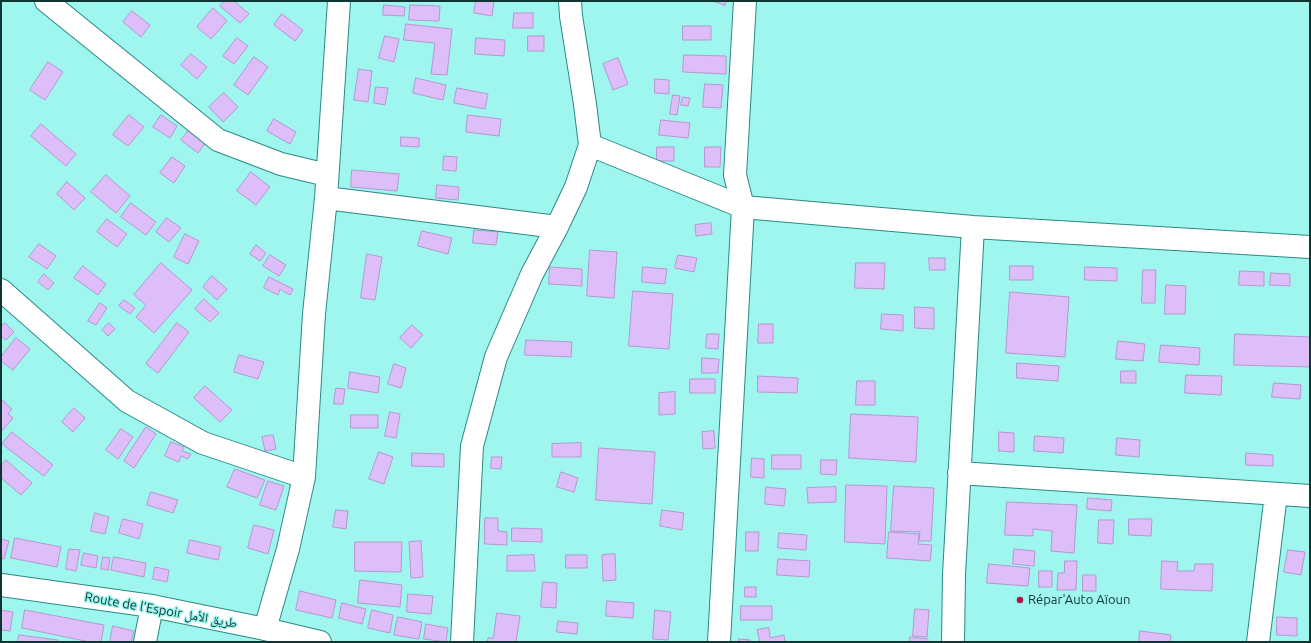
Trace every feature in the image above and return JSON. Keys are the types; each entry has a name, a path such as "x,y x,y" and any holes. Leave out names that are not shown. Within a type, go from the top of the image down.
{"main road":[{"path":"46,1 218,140 282,164 327,175"},
{"path":"265,629 288,549 304,477 314,314 326,198 339,1"},
{"path":"462,642 472,446 496,357 532,274 576,187 590,145 570,1"},
{"path":"719,642 743,208 735,175 745,1"},
{"path":"590,145 743,208 974,226 1310,248"},
{"path":"326,198 557,227"},
{"path":"953,642 954,575 974,226"},
{"path":"1,290 127,400 204,443 304,477"},
{"path":"960,473 1310,496"},
{"path":"1258,642 1276,494"},
{"name":"Route de l’Espoir طريق الأمل","path":"1,585 152,606 320,642"},
{"path":"145,642 152,606"}],"building":[{"path":"225,1 234,1 249,14 240,23 220,6"},
{"path":"476,1 494,1 492,16 474,13"},
{"path":"713,1 726,1 725,5"},
{"path":"384,5 405,7 404,16 383,15"},
{"path":"410,5 440,6 439,21 409,20"},
{"path":"213,8 227,21 211,39 197,27"},
{"path":"132,11 150,25 141,37 123,22"},
{"path":"514,13 533,13 533,28 513,28"},
{"path":"282,14 303,30 295,41 274,25"},
{"path":"406,24 452,29 447,75 431,74 435,43 404,40"},
{"path":"683,26 711,26 711,40 683,40"},
{"path":"385,36 399,39 394,62 379,58"},
{"path":"528,36 544,36 544,51 528,51"},
{"path":"237,38 248,46 234,64 223,56"},
{"path":"476,38 505,40 504,56 475,54"},
{"path":"191,54 207,67 197,79 181,65"},
{"path":"684,55 726,56 726,74 683,72"},
{"path":"254,57 268,67 248,95 234,85"},
{"path":"618,58 628,84 613,90 603,64"},
{"path":"48,62 63,72 45,100 30,90"},
{"path":"359,69 372,71 368,102 354,100"},
{"path":"416,78 446,85 443,100 413,93"},
{"path":"655,79 669,80 669,94 655,93"},
{"path":"705,84 723,85 721,108 703,107"},
{"path":"376,87 388,88 385,105 374,103"},
{"path":"457,88 488,94 485,109 454,103"},
{"path":"224,93 238,107 223,122 209,107"},
{"path":"673,95 680,96 677,115 670,114"},
{"path":"683,97 690,98 688,106 681,105"},
{"path":"129,115 144,127 128,146 113,135"},
{"path":"161,115 177,126 170,138 153,127"},
{"path":"468,115 501,119 499,136 466,132"},
{"path":"274,119 296,132 290,144 267,131"},
{"path":"661,120 690,123 688,138 659,135"},
{"path":"41,124 76,154 66,166 31,136"},
{"path":"189,130 206,142 198,153 181,140"},
{"path":"401,137 419,138 419,147 401,146"},
{"path":"657,147 674,147 674,161 657,161"},
{"path":"705,147 721,147 720,167 705,167"},
{"path":"444,156 457,157 456,171 443,170"},
{"path":"172,157 185,166 174,183 160,173"},
{"path":"352,170 399,174 397,191 351,187"},
{"path":"251,172 270,187 256,205 237,191"},
{"path":"106,175 130,196 116,213 91,192"},
{"path":"67,182 85,198 74,210 57,194"},
{"path":"437,185 459,187 458,200 436,198"},
{"path":"131,203 156,222 146,235 121,217"},
{"path":"167,218 181,228 169,242 156,232"},
{"path":"107,219 127,234 117,247 97,232"},
{"path":"711,223 712,234 696,236 695,225"},
{"path":"474,230 498,232 496,245 473,243"},
{"path":"422,231 452,238 448,254 418,246"},
{"path":"185,234 199,241 188,264 174,257"},
{"path":"39,244 56,256 47,269 29,257"},
{"path":"256,245 266,253 260,261 250,254"},
{"path":"590,250 617,252 614,298 587,296"},
{"path":"367,254 382,257 375,300 361,298"},
{"path":"270,255 286,265 279,276 263,266"},
{"path":"678,255 697,258 694,272 675,268"},
{"path":"929,258 945,258 945,270 930,270"},
{"path":"161,263 192,290 154,333 136,317 146,305 134,295"},
{"path":"856,263 885,263 884,289 855,288"},
{"path":"83,266 106,284 98,295 74,278"},
{"path":"1010,266 1033,266 1033,280 1010,280"},
{"path":"550,267 582,269 582,286 549,284"},
{"path":"643,267 667,269 665,284 642,282"},
{"path":"1085,267 1117,268 1117,281 1085,280"},
{"path":"1143,270 1156,270 1155,303 1142,303"},
{"path":"1240,271 1264,272 1264,286 1239,285"},
{"path":"1271,273 1290,274 1290,286 1270,285"},
{"path":"44,274 54,283 48,290 38,282"},
{"path":"212,276 227,289 217,300 203,287"},
{"path":"269,277 293,289 290,295 280,289 278,295 264,288"},
{"path":"1166,285 1186,286 1185,314 1165,314"},
{"path":"633,291 673,294 669,349 629,346"},
{"path":"1010,292 1069,297 1065,357 1006,353"},
{"path":"204,299 219,313 210,322 195,309"},
{"path":"124,300 135,308 130,314 119,306"},
{"path":"100,303 107,308 96,325 88,321"},
{"path":"915,307 934,308 934,329 915,328"},
{"path":"882,314 903,315 903,331 881,329"},
{"path":"5,323 14,332 6,340 1,336 1,327"},
{"path":"109,323 115,329 108,336 102,330"},
{"path":"177,323 189,332 158,373 146,364"},
{"path":"759,324 773,324 773,343 758,343"},
{"path":"412,325 423,335 411,348 400,338"},
{"path":"707,334 719,334 718,349 706,348"},
{"path":"1235,334 1310,337 1310,367 1234,365"},
{"path":"16,338 30,349 13,370 1,361 1,357"},
{"path":"526,340 572,342 571,357 525,355"},
{"path":"1118,341 1145,344 1143,361 1116,359"},
{"path":"1161,345 1200,348 1199,365 1159,362"},
{"path":"239,355 264,362 258,379 234,372"},
{"path":"702,358 719,359 718,373 702,373"},
{"path":"1017,363 1059,366 1058,381 1017,378"},
{"path":"394,364 406,368 401,388 388,384"},
{"path":"1121,371 1136,371 1136,383 1121,383"},
{"path":"350,372 380,377 378,393 348,388"},
{"path":"1186,375 1222,376 1221,395 1185,393"},
{"path":"758,376 798,378 797,393 758,392"},
{"path":"690,379 715,379 715,393 690,393"},
{"path":"857,381 875,381 875,405 856,405"},
{"path":"1274,383 1301,385 1300,399 1272,397"},
{"path":"205,386 232,410 220,422 194,398"},
{"path":"336,388 345,389 343,404 334,404"},
{"path":"675,392 675,414 659,415 659,393"},
{"path":"1,399 12,409 8,414 13,418 1,432"},
{"path":"74,408 85,418 73,432 62,422"},
{"path":"390,412 400,414 396,438 385,436"},
{"path":"851,414 918,417 916,462 849,458"},
{"path":"351,415 378,415 378,428 351,428"},
{"path":"146,427 156,434 134,468 124,461"},
{"path":"121,429 133,437 118,459 106,450"},
{"path":"714,431 715,448 703,449 702,432"},
{"path":"12,432 53,465 44,476 2,444"},
{"path":"999,432 1014,433 1014,452 999,451"},
{"path":"273,435 276,449 265,451 262,437"},
{"path":"1035,436 1064,438 1063,453 1034,451"},
{"path":"1117,438 1140,440 1139,457 1116,455"},
{"path":"171,442 184,447 182,451 191,454 188,459 181,456 179,462 165,456"},
{"path":"581,443 581,457 552,457 552,444"},
{"path":"599,448 655,452 652,504 596,500"},
{"path":"379,452 393,457 384,484 369,479"},
{"path":"412,453 444,454 444,467 412,466"},
{"path":"1246,453 1273,455 1273,466 1246,465"},
{"path":"772,455 801,455 801,469 772,469"},
{"path":"492,457 502,457 501,469 491,468"},
{"path":"752,458 764,459 764,478 751,477"},
{"path":"6,460 32,483 21,495 1,478 1,466"},
{"path":"821,460 837,460 836,475 821,474"},
{"path":"235,469 265,480 257,498 227,487"},
{"path":"561,472 578,478 574,492 557,487"},
{"path":"268,481 284,486 276,510 260,505"},
{"path":"846,485 887,486 885,544 845,542"},
{"path":"894,486 934,488 931,541 919,541 920,532 891,531"},
{"path":"766,487 786,489 784,506 765,504"},
{"path":"836,487 836,502 808,503 807,488"},
{"path":"151,492 178,500 173,513 147,505"},
{"path":"1088,498 1112,500 1111,511 1087,509"},
{"path":"1007,502 1077,505 1074,553 1051,551 1052,531 1033,529 1033,536 1005,535"},
{"path":"336,510 348,511 346,529 333,527"},
{"path":"662,510 684,513 682,530 660,526"},
{"path":"95,513 109,517 105,534 91,531"},
{"path":"485,518 498,518 498,531 507,532 507,545 485,544"},
{"path":"123,519 143,524 139,539 119,533"},
{"path":"1129,519 1152,519 1151,536 1129,535"},
{"path":"1099,520 1114,520 1113,544 1098,543"},
{"path":"254,525 274,530 268,554 248,548"},
{"path":"512,528 542,529 542,542 512,541"},
{"path":"746,532 759,532 758,551 746,551"},
{"path":"889,532 919,534 918,544 932,545 930,561 887,558"},
{"path":"779,533 807,535 806,550 778,548"},
{"path":"15,538 61,547 57,567 11,558"},
{"path":"1,539 9,541 4,559 1,558"},
{"path":"190,540 221,547 218,560 187,553"},
{"path":"421,541 423,577 411,578 409,542"},
{"path":"355,542 402,542 401,572 355,571"},
{"path":"69,549 80,550 76,571 66,569"},
{"path":"1014,549 1035,551 1034,566 1013,564"},
{"path":"1288,550 1305,552 1301,575 1284,572"},
{"path":"84,553 98,556 96,568 81,565"},
{"path":"615,554 616,580 603,581 602,555"},
{"path":"534,555 535,571 507,571 507,556"},
{"path":"566,555 587,555 587,568 566,568"},
{"path":"103,557 110,558 108,570 101,569"},
{"path":"114,557 146,563 144,577 111,570"},
{"path":"778,559 810,561 809,577 777,575"},
{"path":"1065,561 1077,561 1076,590 1057,590 1058,573 1064,573"},
{"path":"1162,561 1178,562 1177,571 1194,571 1195,564 1213,564 1212,591 1161,589"},
{"path":"989,564 1030,568 1028,586 987,583"},
{"path":"155,567 169,570 167,582 153,579"},
{"path":"1039,571 1052,571 1052,587 1039,587"},
{"path":"1083,575 1096,575 1096,591 1083,591"},
{"path":"360,580 402,585 400,607 358,603"},
{"path":"543,582 557,583 556,608 541,607"},
{"path":"745,587 756,587 756,597 745,597"},
{"path":"300,591 336,600 332,618 296,610"},
{"path":"408,594 433,596 431,614 407,612"},
{"path":"607,601 634,603 633,618 606,616"},
{"path":"342,603 366,609 362,624 339,618"},
{"path":"741,606 772,606 772,620 741,620"},
{"path":"915,609 929,610 927,637 913,636"},
{"path":"1,610 13,612 10,631 1,630"},
{"path":"25,610 104,625 101,642 90,642 22,628"},
{"path":"372,610 393,615 390,633 368,628"},
{"path":"655,610 671,612 668,640 653,639"},
{"path":"497,613 520,616 516,642 487,642 488,638 493,638"},
{"path":"398,617 422,622 419,639 394,635"},
{"path":"1277,617 1297,618 1297,636 1277,635"},
{"path":"558,621 578,623 577,634 557,632"},
{"path":"426,624 448,628 446,642 424,639"},
{"path":"113,626 134,631 131,642 110,642"},
{"path":"769,628 770,638 784,635 785,642 760,642 757,630"},
{"path":"1140,631 1171,635 1170,642 1139,642"},
{"path":"19,635 58,640 58,642 18,642"},
{"path":"910,637 928,639 928,642 910,642"},
{"path":"739,639 750,640 750,642 739,642"}],"place":[{"name":"Répar'Auto Aïoun","path":"1020,600"}]}
